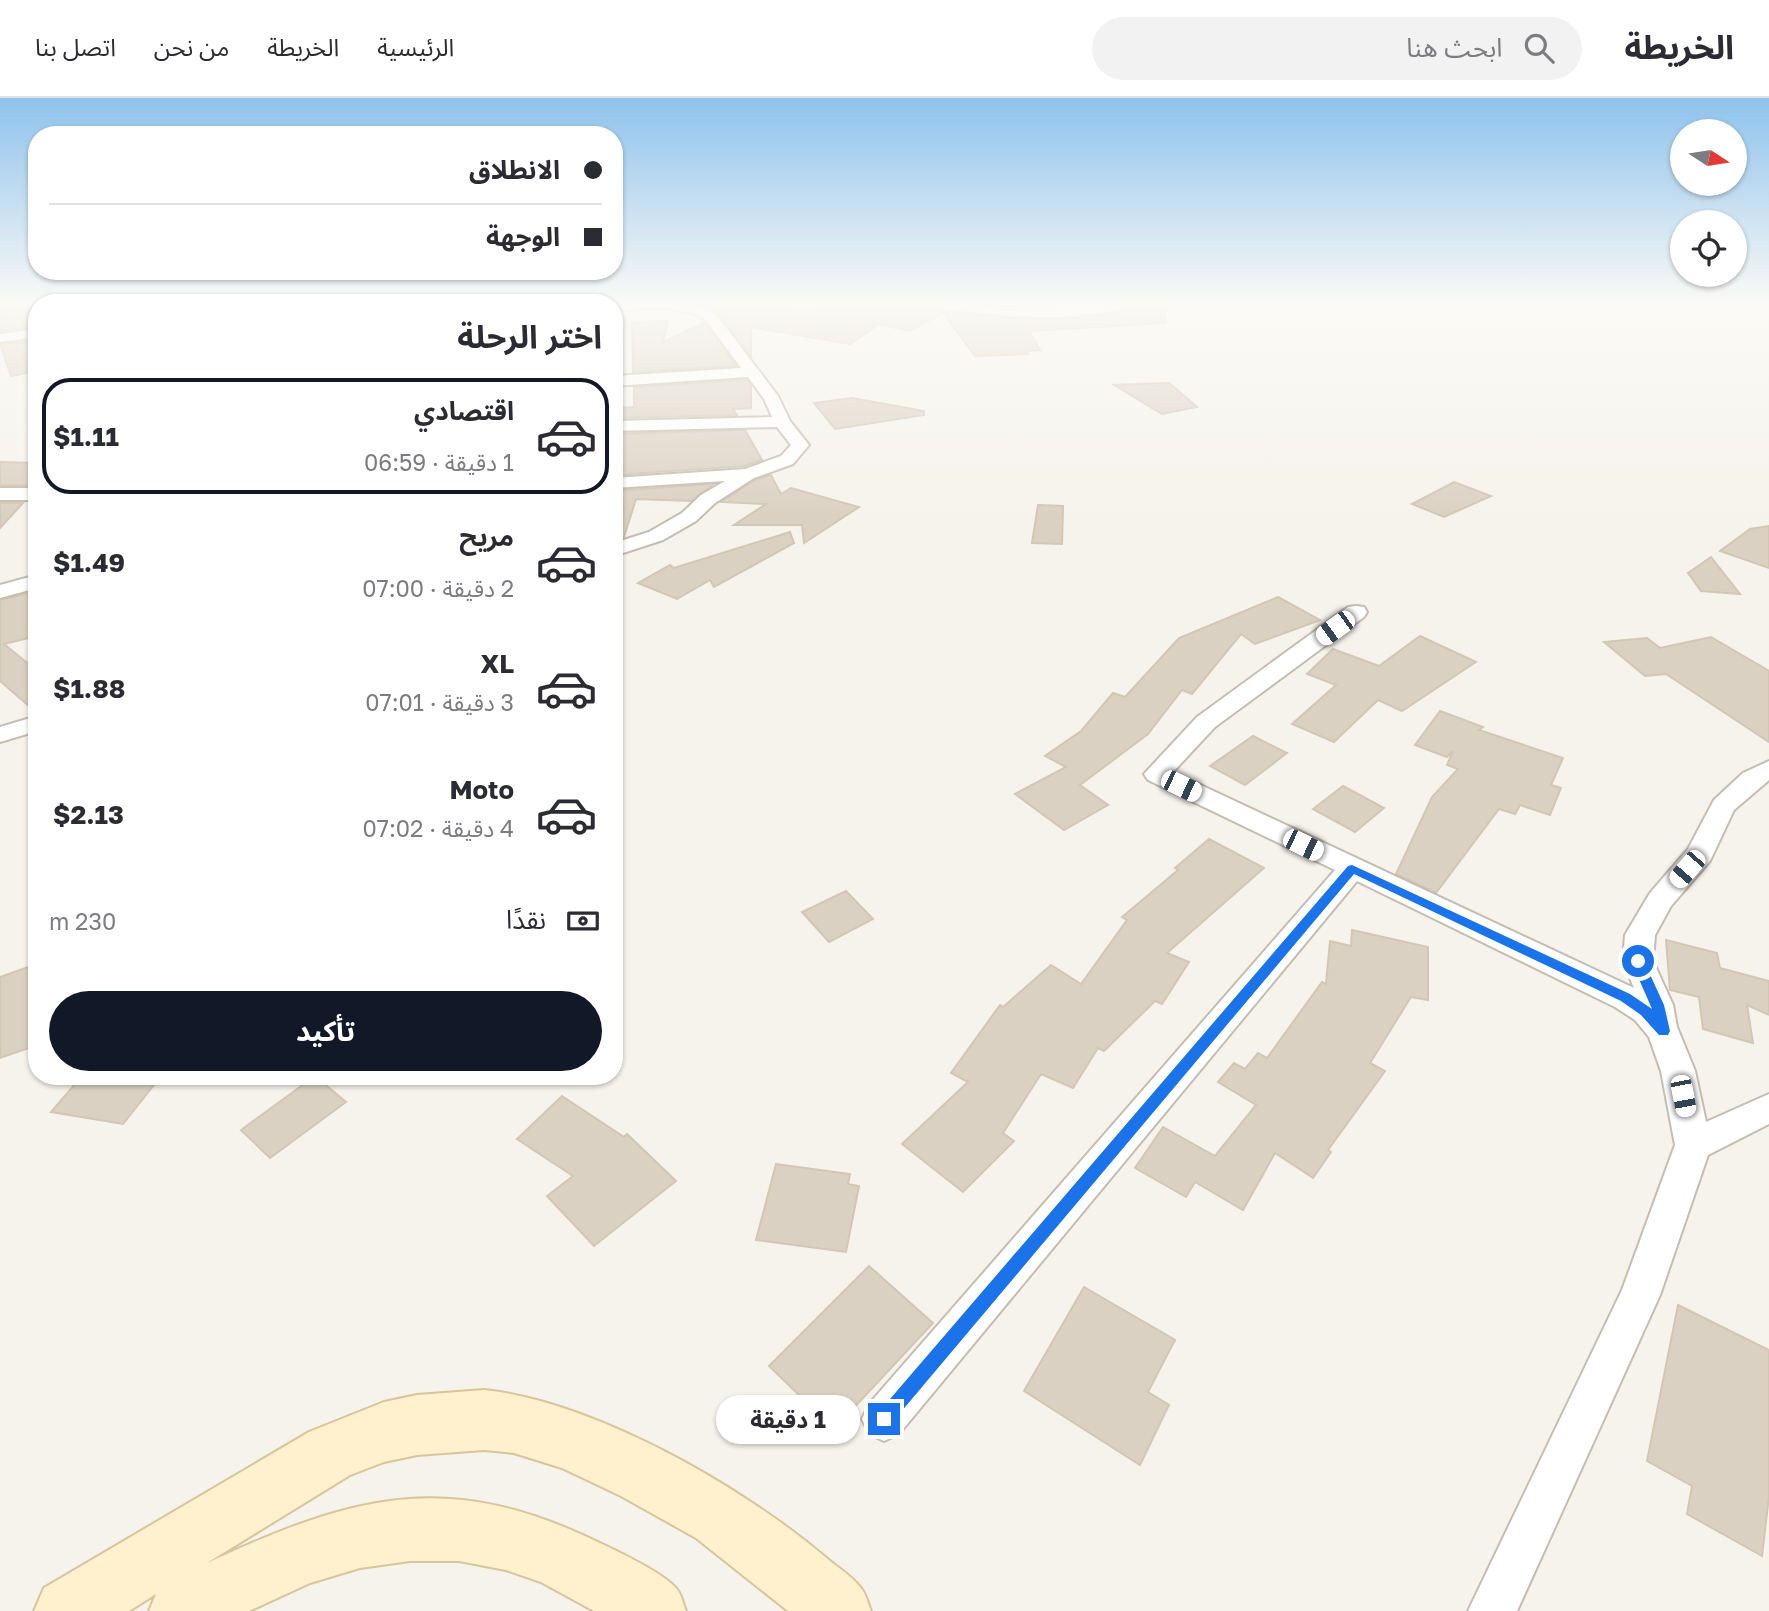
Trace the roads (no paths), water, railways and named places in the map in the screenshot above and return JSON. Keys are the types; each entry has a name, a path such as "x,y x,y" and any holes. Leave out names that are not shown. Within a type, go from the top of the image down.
{"main road":[{"path":"68,1611 330,1453 384,1432 417,1424 484,1420 514,1423 570,1440 643,1474 718,1516 785,1565 838,1611"},
{"path":"182,1611 276,1564 331,1543 386,1530 424,1527 504,1537 536,1547 581,1565 653,1611"}],"street":[{"path":"623,380 713,375"},
{"path":"623,547 656,536 689,517 708,499 748,474 788,460 800,445 782,422 772,399 755,375"},
{"path":"623,426 782,422"},
{"path":"623,482 748,474"},
{"path":"0,494 28,494"},
{"path":"0,592 28,584"},
{"path":"1356,612 1206,722 1157,774 1626,998 1646,1011 1663,1031"},
{"path":"0,735 28,726"},
{"path":"1492,1611 1640,1295 1693,1145 1678,1071 1663,1031 1657,1005 1638,961 1640,935 1660,900 1700,854 1723,806 1752,779 1769,769"},
{"path":"884,1419 1352,869"},
{"path":"1693,1145 1769,1108"}]}
